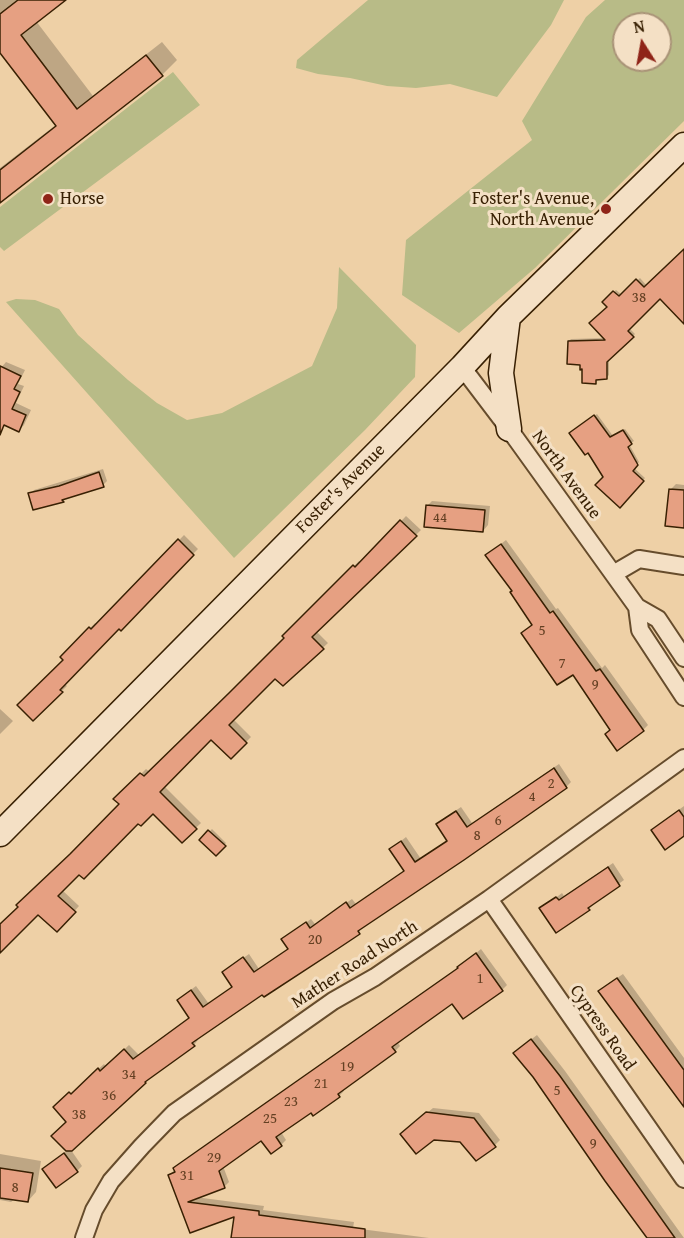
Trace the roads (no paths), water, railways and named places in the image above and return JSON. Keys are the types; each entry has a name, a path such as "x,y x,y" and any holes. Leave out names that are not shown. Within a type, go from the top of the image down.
{"main road":[{"name":"Foster's Avenue","path":"0,834 462,368 508,317 684,145"},
{"path":"508,317 501,373 509,429"}],"street":[{"name":"North Avenue","path":"462,368 615,573 637,607 640,630 684,697"},
{"path":"615,573 639,560 684,566"},
{"name":"North Avenue","path":"637,607 658,619 684,658"},
{"name":"Mather Road North","path":"84,1238 94,1210 111,1181 174,1113 333,1001 375,977 489,898 684,758"},
{"name":"Cypress Road","path":"489,898 684,1179"}],"place":[{"name":"Horse","path":"48,199"},
{"name":"Foster's Avenue, North Avenue","path":"606,209"}]}
